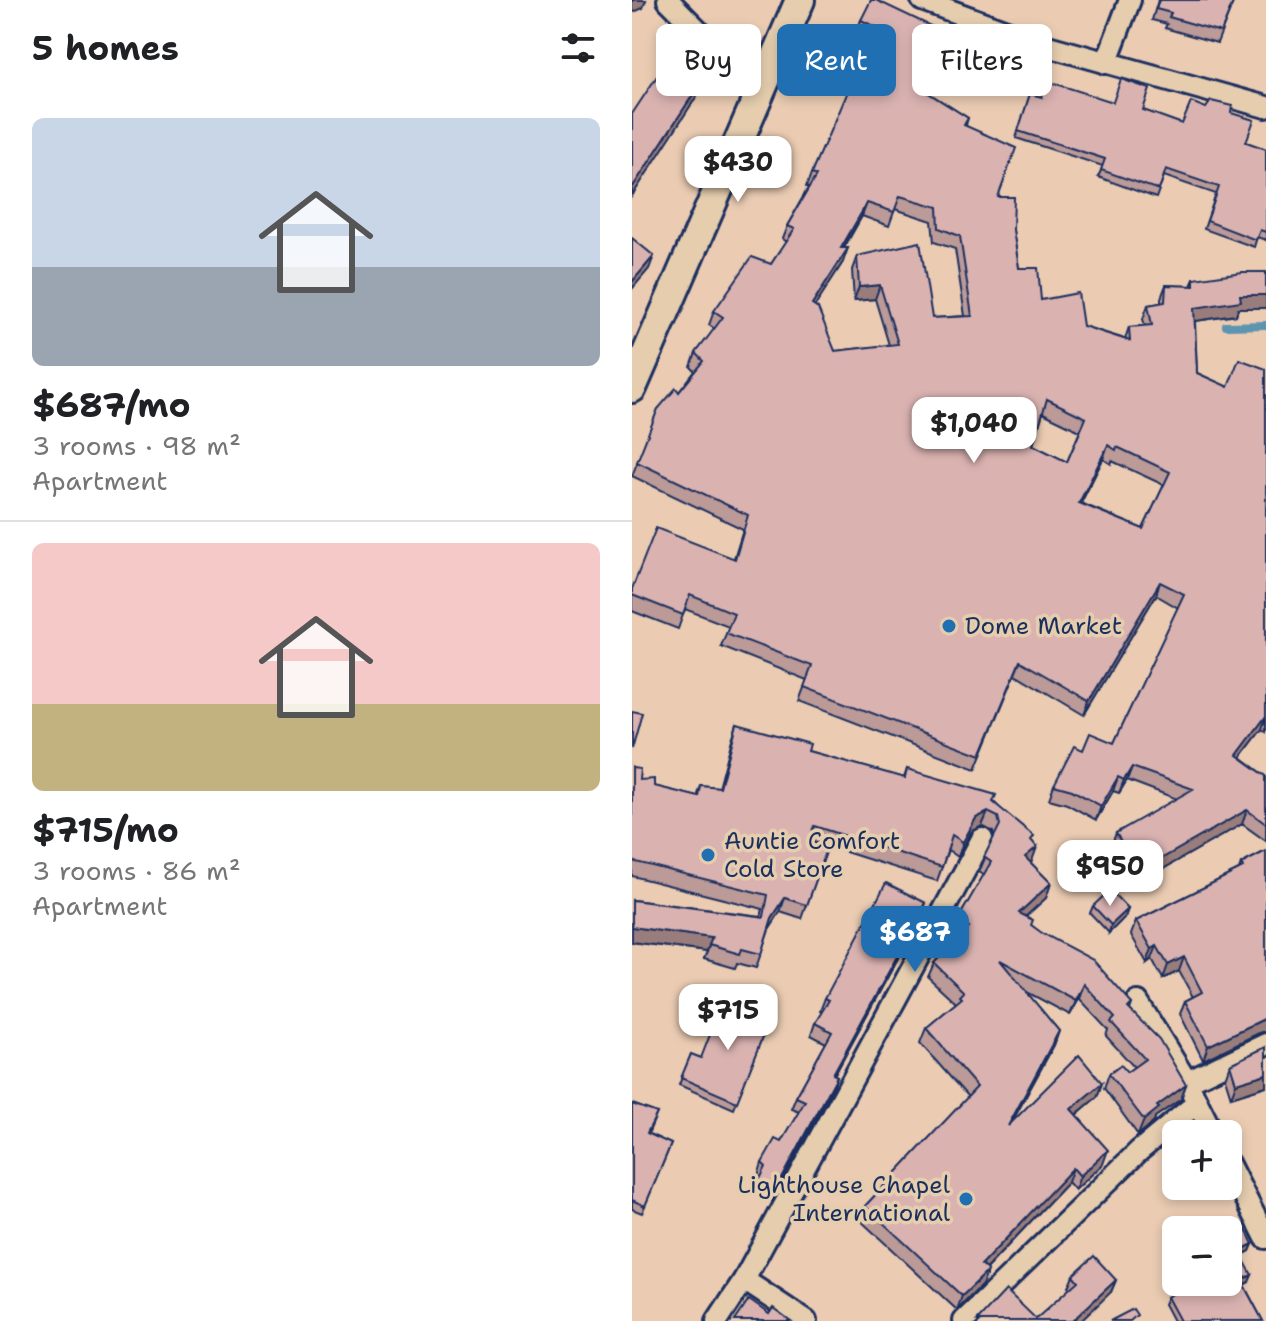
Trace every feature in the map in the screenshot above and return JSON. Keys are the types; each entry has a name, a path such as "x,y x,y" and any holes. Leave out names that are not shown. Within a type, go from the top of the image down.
{"main road":[{"path":"761,87 800,0"},
{"path":"635,372 757,96"}],"street":[{"path":"668,0 692,24"},
{"path":"922,0 1106,63 1266,107"},
{"path":"1106,63 1130,0"},
{"path":"717,1321 744,1280 982,839"},
{"path":"1138,1002 1187,1082 1206,1120"},
{"path":"1187,1082 1266,1044"},
{"path":"964,1321 1139,1151 1197,1103"},
{"path":"1242,1191 1266,1238"},
{"path":"744,1280 806,1321"}],"building":[{"path":"871,0 876,0 926,24 912,24 912,96 933,96 968,118 964,125 1016,148 998,197 1014,197 1013,230 1019,268 1038,268 1041,300 1078,293 1083,326 1130,341 1129,327 1152,325 1148,305 1165,302 1166,285 1194,286 1194,279 1266,272 1266,295 1240,295 1241,301 1194,308 1197,373 1228,387 1239,359 1266,369 1266,716 1237,755 1266,776 1266,824 1247,810 1138,872 1116,833 1193,789 1132,767 1124,780 1118,777 1101,806 1072,790 1054,785 1074,746 1083,750 1090,733 1114,743 1184,594 1160,582 1089,701 1020,661 981,755 804,687 812,666 726,633 734,613 690,595 683,615 632,595 656,528 735,559 748,515 637,462 658,409 676,388 679,392 704,361 696,353 723,317 714,311 752,257 771,264 794,229 787,226 817,175 812,173 845,96 896,96 896,24 869,24 861,20","holes":["900,196 938,207 939,228 960,236 972,316 932,318 920,242 857,256 859,287 880,285 898,344 835,351 818,308 812,304 848,248 841,248 867,203 894,212","1047,399 1086,418 1067,462 1033,445","1108,445 1170,472 1143,529 1079,503"]},
{"path":"1159,0 1234,0 1221,32 1169,17 1171,13 1156,9"},
{"path":"656,78 656,96 692,96 632,188 632,114"},
{"path":"1121,79 1150,89 1143,110 1182,124 1191,102 1206,108 1211,101 1232,106 1231,113 1254,120 1246,142 1266,149 1266,232 1260,230 1256,240 1207,221 1219,187 1166,169 1159,190 1101,170 1105,159 1018,131 1029,96 1052,96 1052,83 1113,102"},
{"path":"632,238 654,256 632,282"},
{"path":"632,711 642,713 632,749"},
{"path":"737,724 810,744 808,751 905,778 907,769 996,795 993,802 1034,836 1031,840 1037,847 1025,857 1051,883 1019,913 1033,920 1031,925 1042,933 1093,960 1132,1004 1128,1008 1159,1039 1186,1085 1157,1106 1159,1108 1144,1120 1109,1074 1121,1065 1127,1072 1145,1059 1111,1022 1115,1018 1084,984 1076,1001 1000,960 1059,1031 1008,1126 1079,1055 1102,1083 1071,1109 1108,1150 1080,1176 1073,1168 981,1265 988,1271 962,1296 865,1206 977,1087 926,1028 962,998 960,996 964,992 934,963 969,927 957,921 991,862 984,857 1000,825 998,817 988,812 976,818 963,842 952,835 942,867 815,826 809,840 827,849 807,905 785,898 772,918 761,954 742,949 740,954 709,945 712,938 632,927 632,900 764,917 768,895 632,861 632,768 640,769 639,780 654,779 654,786 699,797 701,786 720,788"},
{"path":"1266,851 1266,1018 1208,1046 1185,1001 1202,992 1184,957 1168,965 1157,946 1152,949 1136,921 1243,868 1241,864"},
{"path":"886,883 926,903 833,1074 837,1076 777,1188 759,1180 766,1166 762,1162 775,1139 781,1142 805,1101 796,1097 832,1032 815,1023"},
{"path":"1110,890 1128,909 1111,925 1093,906"},
{"path":"723,1001 770,1019 737,1102 681,1078 691,1054 701,1058"},
{"path":"1266,1047 1266,1074 1236,1083 1230,1064"},
{"path":"632,1104 657,1113 647,1133 671,1144 645,1206 632,1200"},
{"path":"1242,1227 1253,1244 1242,1250"},
{"path":"1094,1256 1116,1280 1072,1321 977,1321 1006,1290 1036,1319 1078,1281 1073,1275"},
{"path":"1242,1257 1252,1275 1242,1280"},
{"path":"1242,1282 1263,1321 1180,1321 1167,1297 1242,1296"},
{"path":"749,1300 769,1314 773,1308 791,1321 735,1321"},
{"path":"1133,1309 1137,1315 1130,1321 1110,1321"}],"waterway":[{"path":"1226,326 1266,325"}],"place":[{"name":"Dome Market","path":"949,626"},
{"name":"Auntie Comfort Cold Store","path":"708,855"},
{"name":"Lighthouse Chapel International","path":"966,1199"}]}
